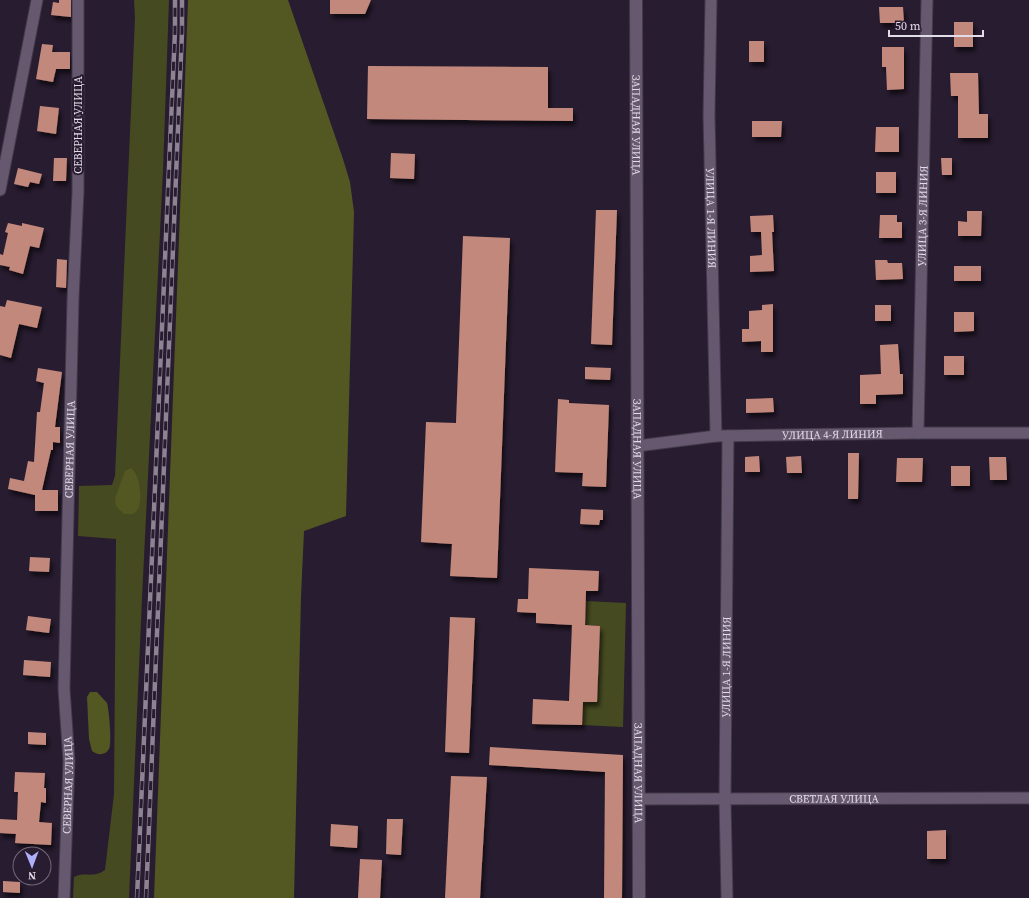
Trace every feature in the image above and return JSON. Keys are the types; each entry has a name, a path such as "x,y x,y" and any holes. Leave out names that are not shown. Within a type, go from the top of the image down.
{"street":[{"path":"0,190 38,0"},
{"name":"СЕВЕРНАЯ УЛИЦА","path":"64,898 69,761 64,681 73,299 78,192 78,0"},
{"name":"ЗАПАДНАЯ УЛИЦА","path":"636,0 639,898"},
{"name":"УЛИЦА 1-Я ЛИНИЯ","path":"711,0 709,115 716,436"},
{"name":"УЛИЦА 3-Я ЛИНИЯ","path":"918,433 927,0"},
{"name":"УЛИЦА 4-Я ЛИНИЯ","path":"637,446 716,436 1029,433"},
{"name":"УЛИЦА 1-Я ЛИНИЯ","path":"727,898 725,799 728,436"},
{"name":"СВЕТЛАЯ УЛИЦА","path":"639,799 1029,798"}],"green space":[{"path":"134,0 169,0 163,171 129,898 73,898 74,877 78,875 92,875 105,870 114,794 116,539 78,536 79,486 112,485 115,476 135,18"},
{"path":"188,0 288,0 343,159 350,182 354,212 346,516 304,531 301,596 294,898 154,898"},
{"path":"131,468 137,476 140,487 140,505 138,510 133,514 124,514 116,506 115,498 125,471"},
{"path":"586,601 626,603 623,727 582,725 583,702 597,702 600,626 585,625"},
{"path":"90,692 97,692 107,703 110,726 110,745 109,749 103,754 92,751 89,739 87,697"}],"building":[{"path":"59,0 71,0 71,17 51,15 53,2 59,3"},
{"path":"330,0 371,0 365,14 330,14"},
{"path":"879,7 903,7 904,23 880,23"},
{"path":"954,22 973,22 973,47 954,47"},
{"path":"749,41 764,41 764,62 749,62"},
{"path":"42,44 53,45 52,52 70,52 70,69 56,69 53,82 36,79"},
{"path":"882,47 904,47 904,89 887,90 886,67 882,67"},
{"path":"368,66 548,67 548,108 573,108 573,121 367,119"},
{"path":"950,73 978,73 979,114 988,114 988,138 958,138 958,96 951,96"},
{"path":"40,106 59,108 56,134 37,131"},
{"path":"752,121 782,121 781,137 752,137"},
{"path":"876,127 899,127 899,152 875,152"},
{"path":"391,153 415,154 414,179 390,178"},
{"path":"54,158 67,158 66,181 53,181"},
{"path":"941,158 952,158 952,175 942,175"},
{"path":"18,168 42,174 39,184 30,182 28,187 14,184"},
{"path":"876,172 896,172 896,193 876,193"},
{"path":"596,210 617,210 612,345 591,344"},
{"path":"967,211 982,211 981,236 958,236 958,221 967,222"},
{"path":"773,215 774,232 772,232 774,271 750,272 750,256 762,255 761,232 751,232 750,216"},
{"path":"880,215 897,215 897,222 902,222 902,238 879,238"},
{"path":"8,223 22,226 22,223 44,228 39,248 30,246 23,274 9,270 10,267 0,265 0,254 3,255 8,233 5,232"},
{"path":"463,236 510,238 497,578 450,576 452,544 421,542 426,422 456,423"},
{"path":"57,259 67,260 66,288 56,287"},
{"path":"875,260 887,260 888,263 902,263 903,279 876,280"},
{"path":"954,266 981,266 981,281 954,281"},
{"path":"7,300 42,307 37,328 19,324 11,358 0,355 0,306 5,307"},
{"path":"773,304 773,352 761,352 761,341 742,342 742,329 749,329 749,311 762,310 762,305"},
{"path":"875,305 891,305 891,321 875,321"},
{"path":"954,312 974,312 974,331 954,332"},
{"path":"898,344 900,374 903,374 903,394 876,395 876,404 860,404 860,375 881,374 880,345"},
{"path":"944,356 964,356 964,375 944,375"},
{"path":"585,367 611,368 610,380 585,379"},
{"path":"38,368 62,372 55,427 60,427 60,443 53,442 53,450 51,450 42,490 58,490 58,511 35,511 35,495 8,489 10,478 24,481 28,461 34,462 37,412 40,412 44,383 36,381"},
{"path":"773,398 774,412 746,413 746,399"},
{"path":"558,399 569,400 569,403 609,405 606,487 582,486 583,473 555,472"},
{"path":"848,453 859,453 858,499 848,499"},
{"path":"759,456 760,472 745,472 745,457"},
{"path":"801,456 802,473 787,473 786,457"},
{"path":"989,457 1006,457 1007,480 990,480"},
{"path":"897,458 923,458 922,482 896,482"},
{"path":"951,466 970,466 970,486 951,486"},
{"path":"581,509 603,510 603,520 600,520 599,525 580,524"},
{"path":"30,557 50,558 49,572 29,571"},
{"path":"529,568 599,571 598,591 586,591 585,625 600,626 597,702 583,702 582,725 532,724 533,699 569,701 572,625 536,623 536,613 517,612 518,599 528,599"},
{"path":"28,616 51,619 49,633 26,630"},
{"path":"450,617 475,618 469,753 445,752"},
{"path":"24,660 51,662 50,677 23,675"},
{"path":"28,732 46,733 46,745 28,744"},
{"path":"490,747 623,755 622,898 604,898 605,772 489,765"},
{"path":"15,772 45,773 44,788 46,788 46,803 41,802 39,822 52,823 51,845 15,843 16,834 0,833 0,819 17,820 18,792 14,792"},
{"path":"451,776 487,777 480,898 445,898"},
{"path":"387,819 403,819 401,855 386,854"},
{"path":"331,824 358,826 357,848 330,846"},
{"path":"946,830 946,859 927,859 927,831"},
{"path":"360,859 382,860 380,898 358,898"},
{"path":"3,881 12,882 12,886 20,886 20,893 3,892"}],"railway":[{"path":"137,898 175,31 175,0"},
{"path":"146,898 182,32 182,0"}]}
